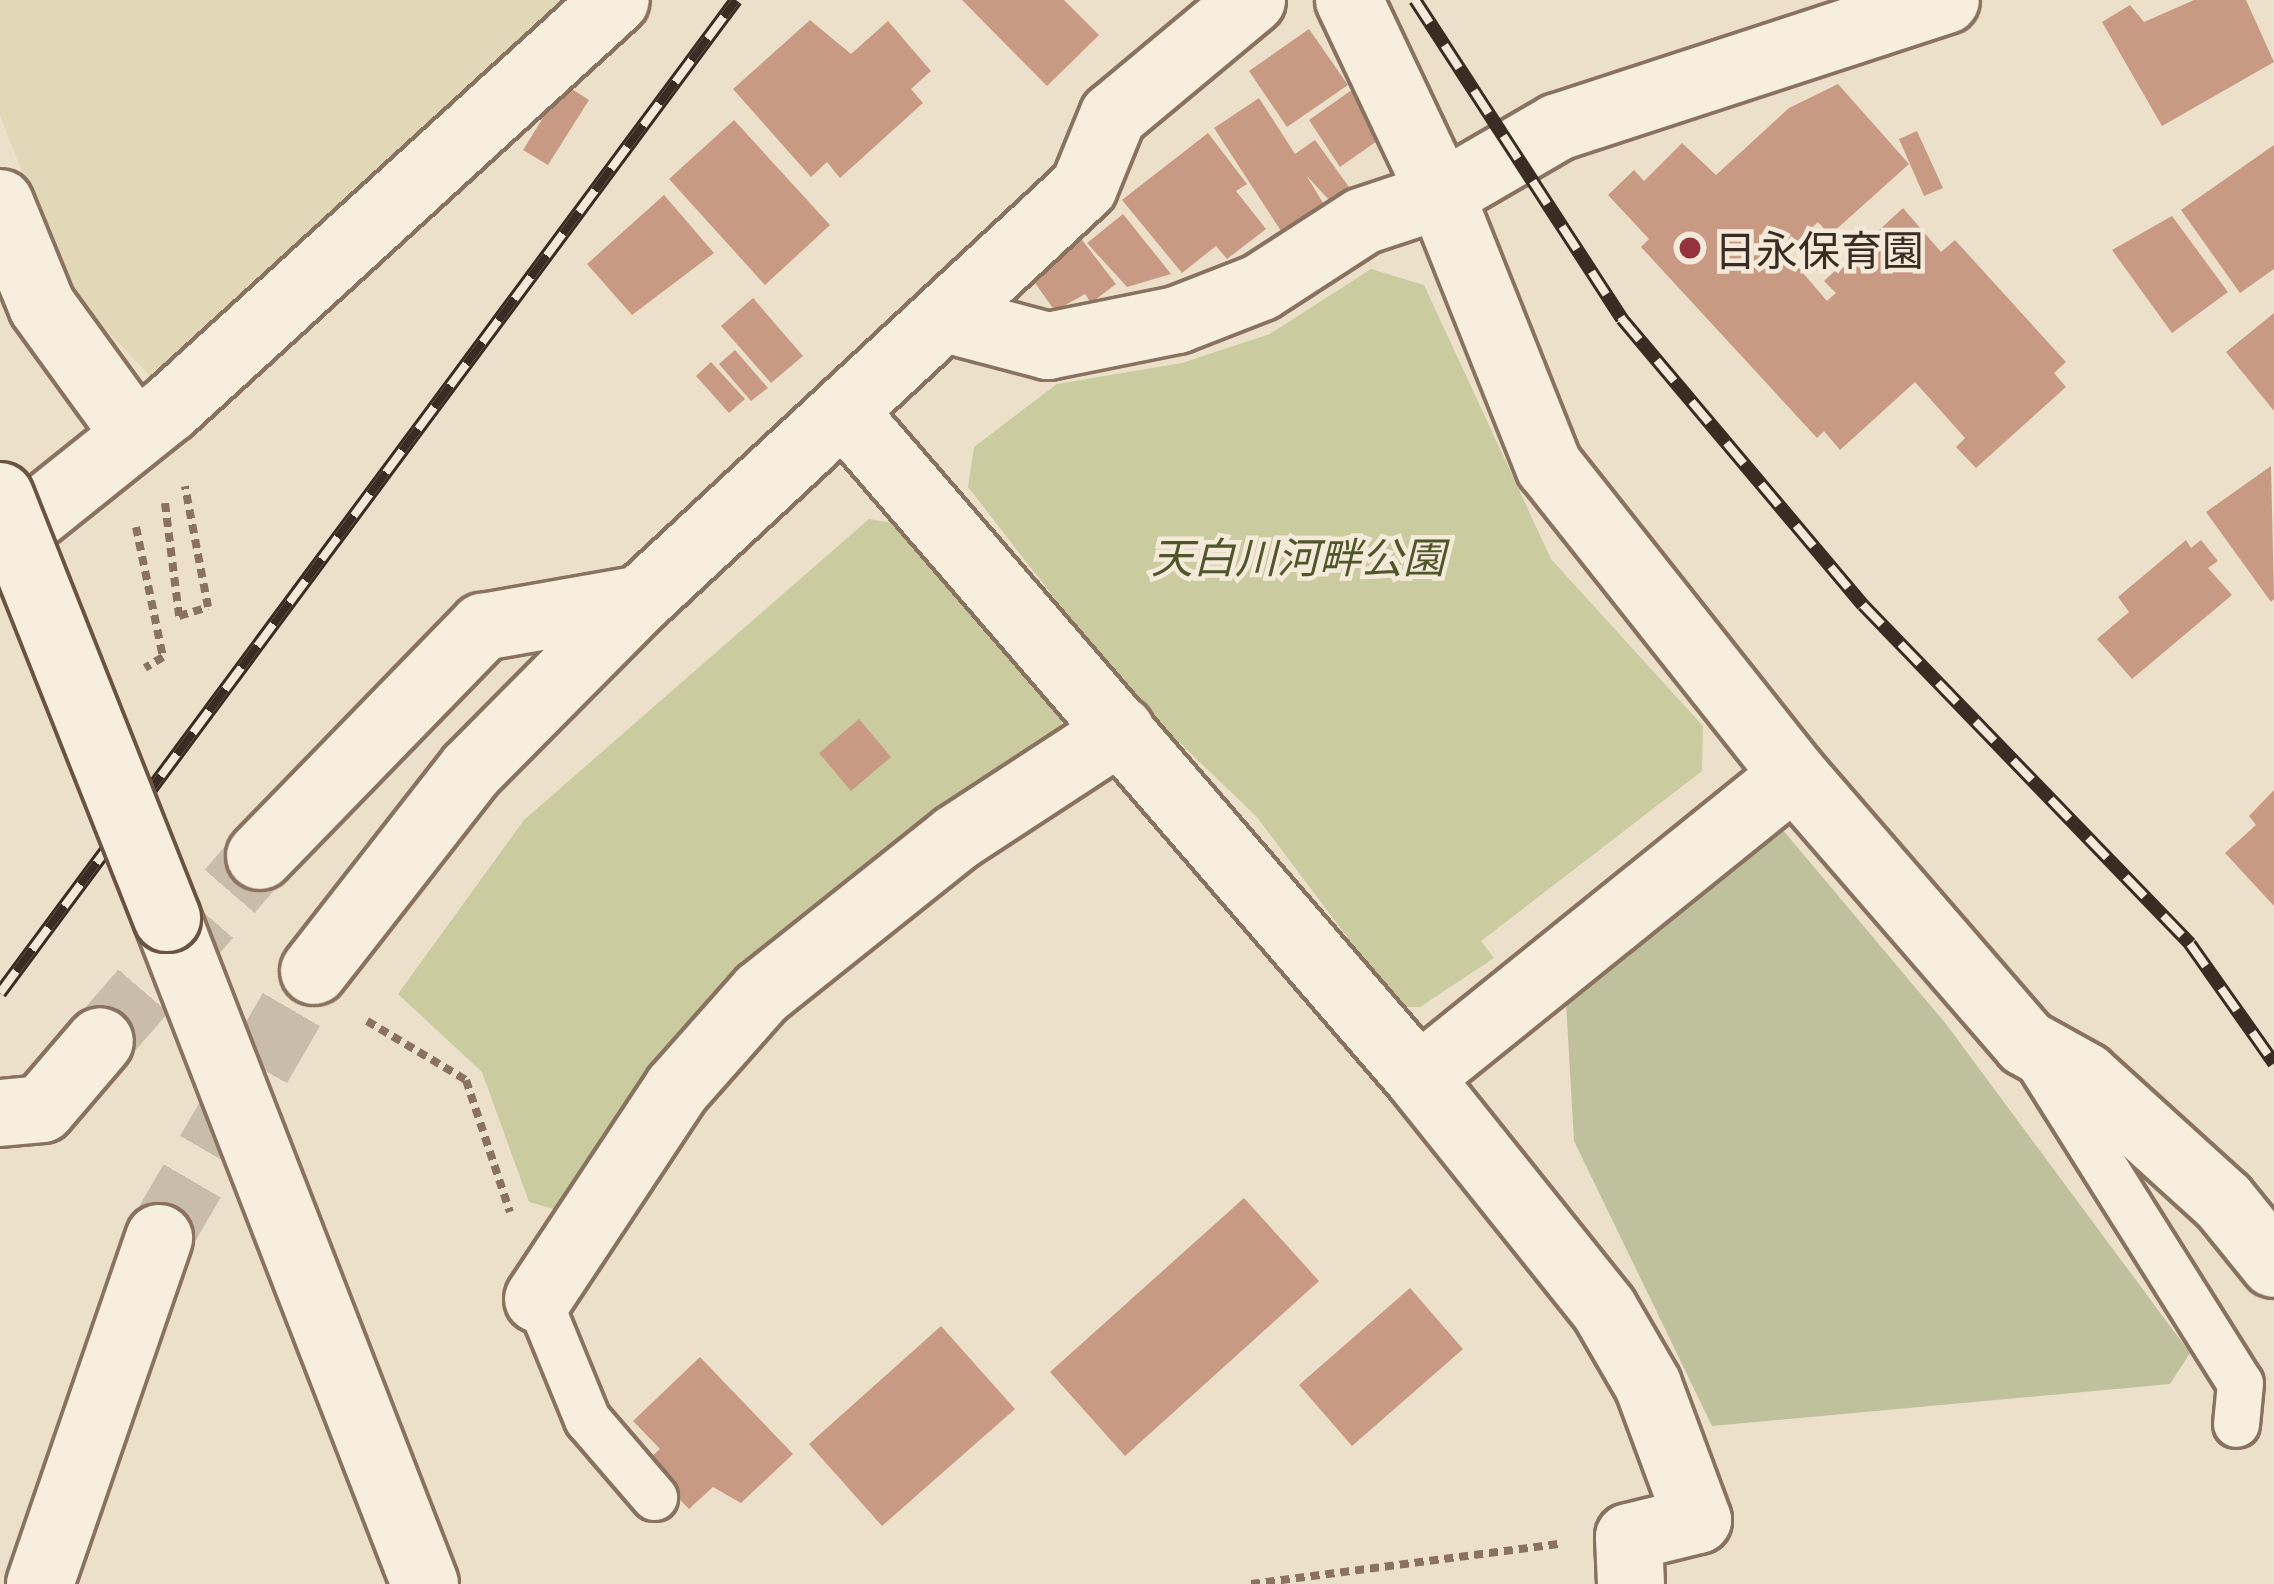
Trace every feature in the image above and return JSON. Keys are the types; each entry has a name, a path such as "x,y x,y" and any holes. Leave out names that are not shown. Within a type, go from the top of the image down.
{"street":[{"path":"0,544 151,419 616,0"},
{"path":"314,971 471,770 641,598 1084,187 1113,116 1252,0"},
{"path":"1348,0 1441,195 1549,466 1794,775 2026,1042 2085,1076 2223,1201 2274,1264"},
{"path":"946,319 1048,346 1177,320 1261,287 1363,221 1441,195 1558,127 1946,0"},
{"path":"0,203 42,306 151,419"},
{"path":"844,412 1419,1078 1604,1309 1648,1385 1698,1520 1630,1561"},
{"path":"0,496 425,1584"},
{"path":"260,856 483,627 641,598"},
{"path":"538,1300 677,1089 762,993 956,838 1121,730"},
{"path":"1419,1078 1794,775"},
{"path":"0,1113 42,1109 100,1041"},
{"path":"40,1584 158,1238"}],"lane":[{"path":"2026,1042 2240,1383 2236,1424"},
{"path":"538,1300 587,1419 654,1497"}],"path":[{"path":"147,496 164,490 179,616 208,607 151,419"},
{"path":"130,501 163,657 133,675"},
{"path":"364,1019 466,1080 538,1300"},
{"path":"1251,1584 1630,1561"}],"shaded area":[{"path":"0,0 578,0 155,381 69,291 0,116"}],"green space":[{"name":"天白川河畔公園","path":"1371,269 1424,285 1551,559 1703,726 1702,771 1481,941 1494,958 1420,1007 1400,1007 1256,816 1130,695 968,487 974,447 1057,384 1182,363 1270,334"},
{"path":"869,519 910,526 1066,712 1057,736 752,964 677,1039 561,1211 529,1202 482,1072 398,994 524,820"},
{"path":"1782,829 1946,1024 2190,1353 2170,1384 1712,1426 1574,1141 1566,1002"}],"building":[{"path":"962,0 1064,0 1099,35 1047,86"},
{"path":"2194,0 2246,0 2274,62 2162,126 2102,22 2130,5 2144,22"},
{"path":"810,20 851,54 888,21 931,71 911,89 923,103 840,178 827,162 811,177 733,89"},
{"path":"1309,29 1348,85 1287,127 1249,71"},
{"path":"564,84 589,100 548,165 523,150"},
{"path":"1838,84 1909,164 1830,235 1818,222 1785,252 1827,301 1836,293 1824,281 1903,208 1941,252 1955,240 2066,362 2054,373 2066,387 1976,468 1956,447 1965,438 1915,382 1840,450 1824,431 1817,438 1641,247 1649,239 1608,195 1634,170 1644,181 1682,143 1716,175 1789,108"},
{"path":"1356,87 1387,134 1340,167 1309,120"},
{"path":"1259,98 1295,154 1315,140 1349,187 1330,201 1306,175 1325,206 1283,234 1214,128"},
{"path":"734,120 830,225 765,285 669,179"},
{"path":"1917,131 1943,188 1924,196 1899,139"},
{"path":"1208,133 1247,184 1236,191 1266,229 1227,259 1216,246 1182,273 1122,200"},
{"path":"2274,145 2274,269 2240,293 2181,210"},
{"path":"664,195 714,253 632,315 587,264"},
{"path":"1123,214 1171,274 1127,287 1087,243"},
{"path":"2172,216 2228,292 2172,333 2112,250"},
{"path":"1079,236 1116,284 1091,303 1085,294 1055,311 1030,276"},
{"path":"753,298 803,356 771,383 721,326"},
{"path":"2274,313 2274,411 2226,352"},
{"path":"735,350 768,388 751,401 719,364"},
{"path":"711,362 745,399 729,413 696,376"},
{"path":"2271,466 2274,599 2271,602 2206,512"},
{"path":"2186,540 2191,548 2201,540 2218,561 2208,568 2232,595 2132,679 2097,639 2129,612 2118,597"},
{"path":"859,719 891,757 851,791 819,753"},
{"path":"2274,790 2274,906 2225,853 2256,825 2249,816"},
{"path":"1244,1198 1319,1281 1125,1456 1050,1372"},
{"path":"1410,1288 1463,1349 1352,1446 1299,1385"},
{"path":"941,1326 1015,1409 882,1526 809,1444"},
{"path":"700,1357 793,1454 741,1503 713,1487 689,1509 644,1463 660,1449 633,1421"}],"tunnel":[{"path":"100,1041 260,856"},
{"path":"159,1238 314,971"}],"railway":[{"path":"0,993 736,0"},
{"path":"1415,0 1622,319 1863,605 2190,944 2274,1063"}],"place":[{"name":"日永保育園","path":"1690,248"}]}
